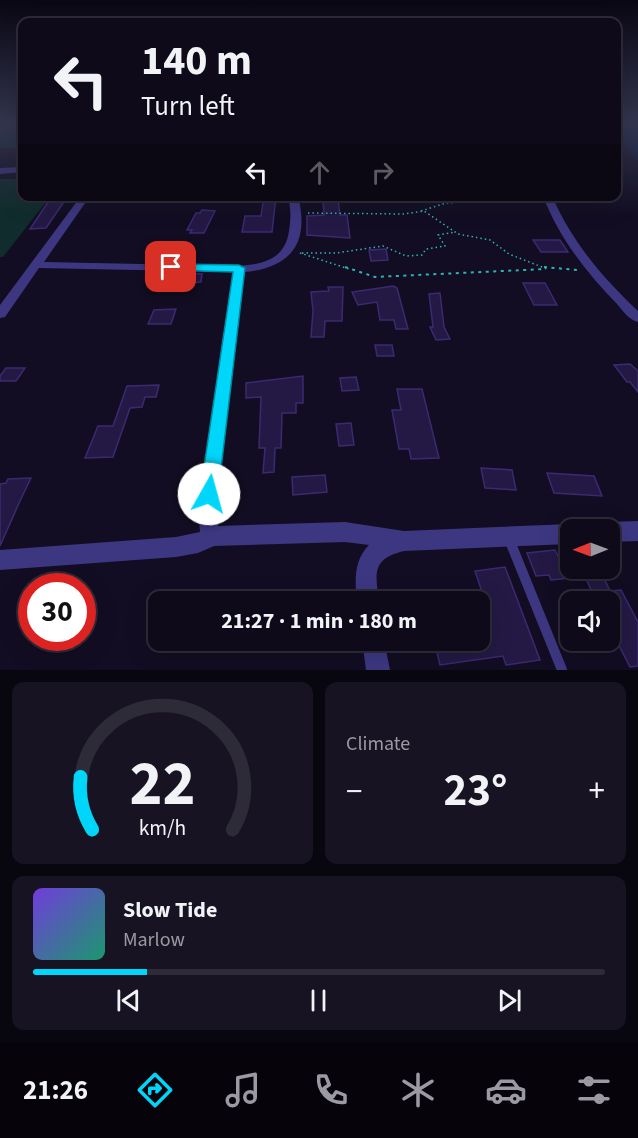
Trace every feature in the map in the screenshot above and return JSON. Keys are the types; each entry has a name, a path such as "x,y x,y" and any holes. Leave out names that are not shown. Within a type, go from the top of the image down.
{"street":[{"path":"0,171 18,171"},
{"path":"0,314 82,201"},
{"path":"35,265 239,268 270,264 288,253 294,239 296,213 294,201"},
{"path":"549,201 562,231 591,269 638,318"},
{"path":"213,536 208,528 207,510 239,268"},
{"path":"620,532 638,531"},
{"path":"0,560 176,547 198,543 213,536 345,532 404,541 560,534"},
{"path":"366,591 368,560 376,550 404,541"},
{"path":"375,651 378,670"}],"lane":[{"path":"508,537 562,670"}],"path":[{"path":"296,213 392,214 421,211 446,203 476,201"},
{"path":"421,211 430,214 463,236 490,240 509,255 548,269"},
{"path":"455,232 438,235 446,246 426,249 422,255 406,256 383,246 336,253 299,253 375,277 591,269"}],"green space":[{"path":"0,179 18,179 18,201 47,201 3,257 0,257"}],"building":[{"path":"49,201 65,201 46,228 30,229"},
{"path":"263,201 275,201 272,232 242,232 245,216 261,216"},
{"path":"323,201 338,201 340,215 347,215 350,238 307,235 307,216 324,215"},
{"path":"202,210 215,211 204,233 190,233 192,230 187,230 196,213"},
{"path":"533,240 560,240 568,252 541,252"},
{"path":"386,249 388,260 371,261 369,250"},
{"path":"178,273 202,274 201,282 176,284"},
{"path":"523,283 545,283 557,305 534,305"},
{"path":"393,286 397,288 408,329 396,329 394,320 380,320 377,302 358,305 352,292"},
{"path":"328,287 343,287 342,321 325,321 324,337 311,337 313,311 311,292 329,291"},
{"path":"440,293 444,327 450,339 436,340 430,327 433,327 429,294"},
{"path":"176,309 171,324 148,324 154,310"},
{"path":"375,345 392,345 394,356 377,356"},
{"path":"630,364 638,371 638,392 614,365"},
{"path":"6,368 25,368 16,381 0,381 0,376"},
{"path":"303,376 303,403 296,403 296,413 282,413 281,448 275,448 274,472 263,473 265,448 259,448 261,397 246,398 246,383"},
{"path":"356,377 359,390 342,391 340,378"},
{"path":"159,385 156,397 145,397 142,407 130,408 113,457 85,458 98,426 113,426 127,386"},
{"path":"397,389 422,389 439,458 411,459 409,449 399,449 392,410 401,410"},
{"path":"351,423 354,445 339,446 336,424"},
{"path":"481,468 512,470 516,490 485,488"},
{"path":"547,473 594,476 602,496 554,493"},
{"path":"325,475 327,492 293,495 292,477"},
{"path":"31,478 0,546 0,484 6,483 8,479"},
{"path":"555,550 560,556 560,579 551,580 549,575 536,576 527,553"},
{"path":"505,567 540,660 506,665 503,656 440,665 437,651 490,651 490,591 482,591 475,571"},
{"path":"586,579 604,579 610,591 592,591"},
{"path":"621,590 638,622 638,666 630,667 620,647 620,591 610,591"}],"route":[{"path":"171,267 239,268 209,494"}]}
